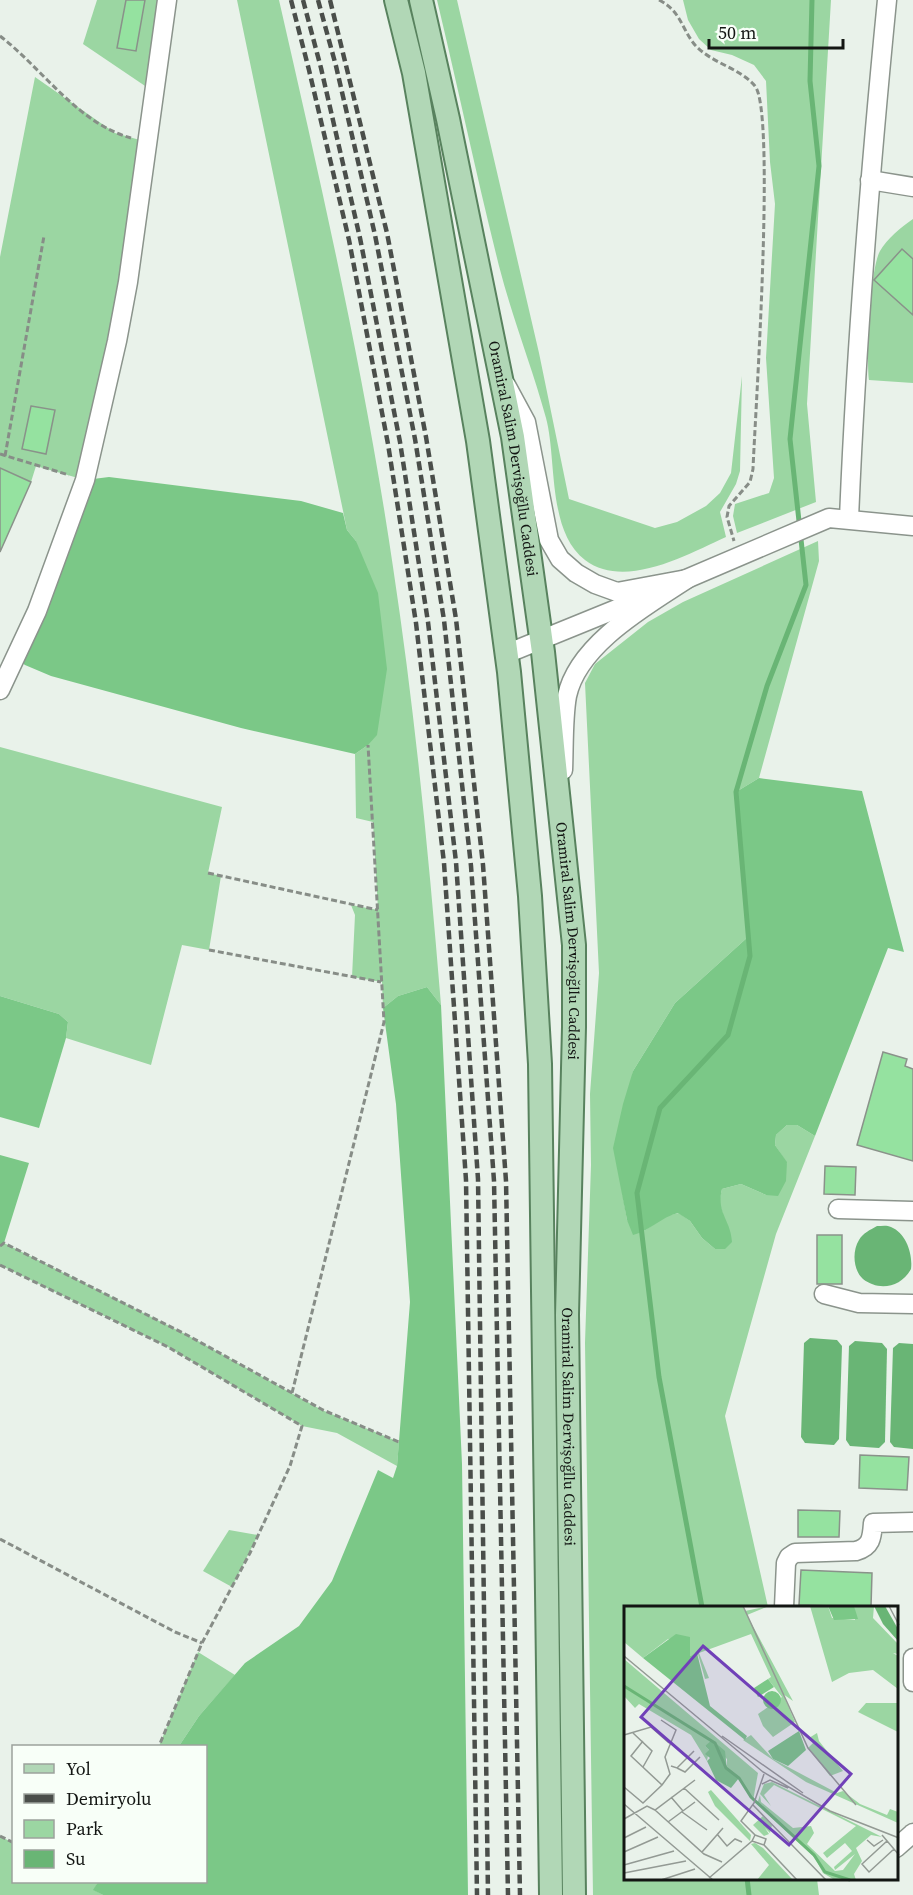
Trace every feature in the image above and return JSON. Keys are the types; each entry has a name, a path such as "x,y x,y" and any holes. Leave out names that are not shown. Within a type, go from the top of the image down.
{"main road":[{"name":"Oramiral Salim Dervişoğllu Caddesi","path":"396,0 414,73 478,441 506,654 530,896 540,1064 551,1895"},
{"name":"Oramiral Salim Dervişoğllu Caddesi","path":"421,0 448,119 513,437 541,640 574,945 567,1315 574,1895"}],"street":[{"path":"0,690 37,611 85,480 123,311 167,0"},
{"path":"849,519 870,180 887,0"},
{"path":"870,180 913,187"},
{"path":"500,373 526,422 549,540 560,559 576,573 595,584 617,592 687,579"},
{"path":"506,654 829,518 913,526"},
{"path":"561,816 567,696 573,678 584,661 618,627 638,610 687,579"},
{"path":"838,1209 913,1211"},
{"path":"824,1294 859,1303 913,1304"},
{"path":"784,1606 786,1563 795,1553 856,1551 869,1545 873,1523 913,1522"},
{"path":"913,1658 913,1682"},
{"path":"898,1847 913,1833"}],"path":[{"path":"659,0 668,4 677,13 696,46 708,56 746,78 757,88 763,123 764,206 753,469 750,482 729,506 727,517 744,555"},
{"path":"0,36 14,46 71,102 92,118 115,133 147,142"},
{"path":"5,456 44,236"},
{"path":"0,454 85,480"},
{"path":"292,1393 384,1022 368,745"},
{"path":"208,873 378,910"},
{"path":"209,950 382,982"},
{"path":"0,1246 4,1243 83,1282 187,1335 322,1410 399,1442"},
{"path":"0,1265 168,1347 302,1426 290,1466 250,1553 202,1643 159,1745"},
{"path":"0,1539 175,1632 202,1643"}],"green space":[{"path":"97,0 167,0 154,92 83,44"},
{"path":"237,0 279,0 342,282 382,496 401,621 421,785 441,1005 427,987 398,996 383,1008 382,982 352,977 355,915 351,905 378,910 373,822 356,818 355,754 368,745 356,541 347,530"},
{"path":"437,0 457,0 539,353 569,499 655,528 677,522 706,506 720,493 731,473 742,376 740,471 736,484 720,512 726,537 656,566 637,571 618,572 601,568 585,560 573,547 564,531 555,493 546,418 499,266"},
{"path":"683,0 831,0 807,404 816,502 737,533 733,516 735,504 769,493 774,478 766,358 775,204 770,162 766,81 754,65 732,55 711,50 699,39 688,20"},
{"path":"35,77 115,133 147,142 85,480 36,466 31,482 2,469 0,473 0,257"},
{"path":"913,219 913,383 869,380 870,314 877,261 886,242"},
{"path":"818,541 819,561 759,778 736,792 749,936 675,1003 633,1071 621,1185 627,1220 641,1233 666,1216 679,1213 690,1221 702,1238 715,1249 725,1249 723,1214 719,1202 722,1189 741,1184 766,1195 787,1163 775,1145 776,1135 787,1125 797,1125 815,1136 776,1234 725,1416 768,1606 624,1606 624,1880 817,1880 819,1895 593,1895 585,1343 591,1165 590,1094 599,973 585,683 595,664 648,622 683,602"},
{"path":"0,747 222,807 208,873 221,876 209,950 182,945 151,1065 66,1038 68,1022 59,1014 0,996"},
{"path":"4,1243 187,1335 322,1410 399,1442 397,1466 337,1433 302,1426 168,1347 0,1265 0,1246"},
{"path":"229,1530 258,1535 232,1587 203,1571"},
{"path":"198,1652 235,1675 199,1716 180,1745 159,1745"},
{"path":"0,1836 12,1842 12,1883 98,1883 94,1890 103,1895 0,1895"}],"shaded area":[{"path":"109,477 301,501 343,513 347,530 356,541 378,593 387,669 377,735 368,745 355,754 241,728 51,676 25,665 15,657 85,480"},
{"path":"759,778 862,791 904,952 888,948 815,1136 797,1125 787,1125 776,1135 775,1145 787,1162 786,1181 778,1196 766,1195 741,1184 722,1189 722,1211 732,1242 725,1249 715,1249 702,1238 690,1221 678,1213 633,1235 627,1220 613,1148 623,1104 633,1071 675,1003 749,936 736,792"},
{"path":"427,987 441,1005 462,1464 468,1895 103,1895 93,1890 97,1883 207,1883 207,1745 180,1745 199,1716 245,1663 299,1626 332,1581 378,1470 393,1478 397,1466 410,1302 396,1104 383,1008 398,996"},
{"path":"0,996 59,1014 68,1022 66,1038 39,1128 0,1117"},
{"path":"0,1155 29,1163 4,1243 0,1246"}],"water":[{"path":"877,1226 889,1226 901,1234 911,1257 911,1269 907,1275 889,1286 869,1283 863,1279 855,1266 855,1249 859,1240"},
{"path":"810,1338 837,1340 842,1346 839,1439 834,1445 805,1443 801,1437 804,1343"},
{"path":"855,1341 882,1343 887,1349 885,1442 879,1448 850,1446 846,1440 849,1346"},
{"path":"899,1343 913,1344 913,1449 894,1447 890,1442 893,1348"}],"building":[{"path":"126,0 145,0 136,51 117,48"},
{"path":"902,249 913,259 913,315 874,280"},
{"path":"31,406 55,410 46,454 22,449"},
{"path":"0,468 31,482 0,552"},
{"path":"883,1052 907,1059 905,1066 913,1069 913,1161 857,1145"},
{"path":"825,1166 856,1167 855,1195 824,1194"},
{"path":"817,1235 842,1235 842,1284 817,1284"},
{"path":"860,1455 909,1457 907,1490 859,1488"},
{"path":"798,1510 840,1511 839,1537 798,1537"},
{"path":"801,1570 872,1573 871,1606 799,1605"}],"waterway":[{"path":"702,1606 659,1377 637,1193 660,1108 728,1035 750,956 736,792 767,686 806,585 790,439 819,166 810,81 812,0"},
{"path":"747,1880 749,1895"}],"railway":[{"path":"291,0 349,240 388,444 416,623 444,863 466,1180 477,1895"},
{"path":"303,0 360,238 400,442 428,622 456,862 478,1179 488,1895"},
{"path":"318,0 336,66 375,235 415,439 444,620 471,866 494,1181 508,1895"},
{"path":"330,0 387,233 426,437 456,619 483,865 506,1181 520,1895"}]}
